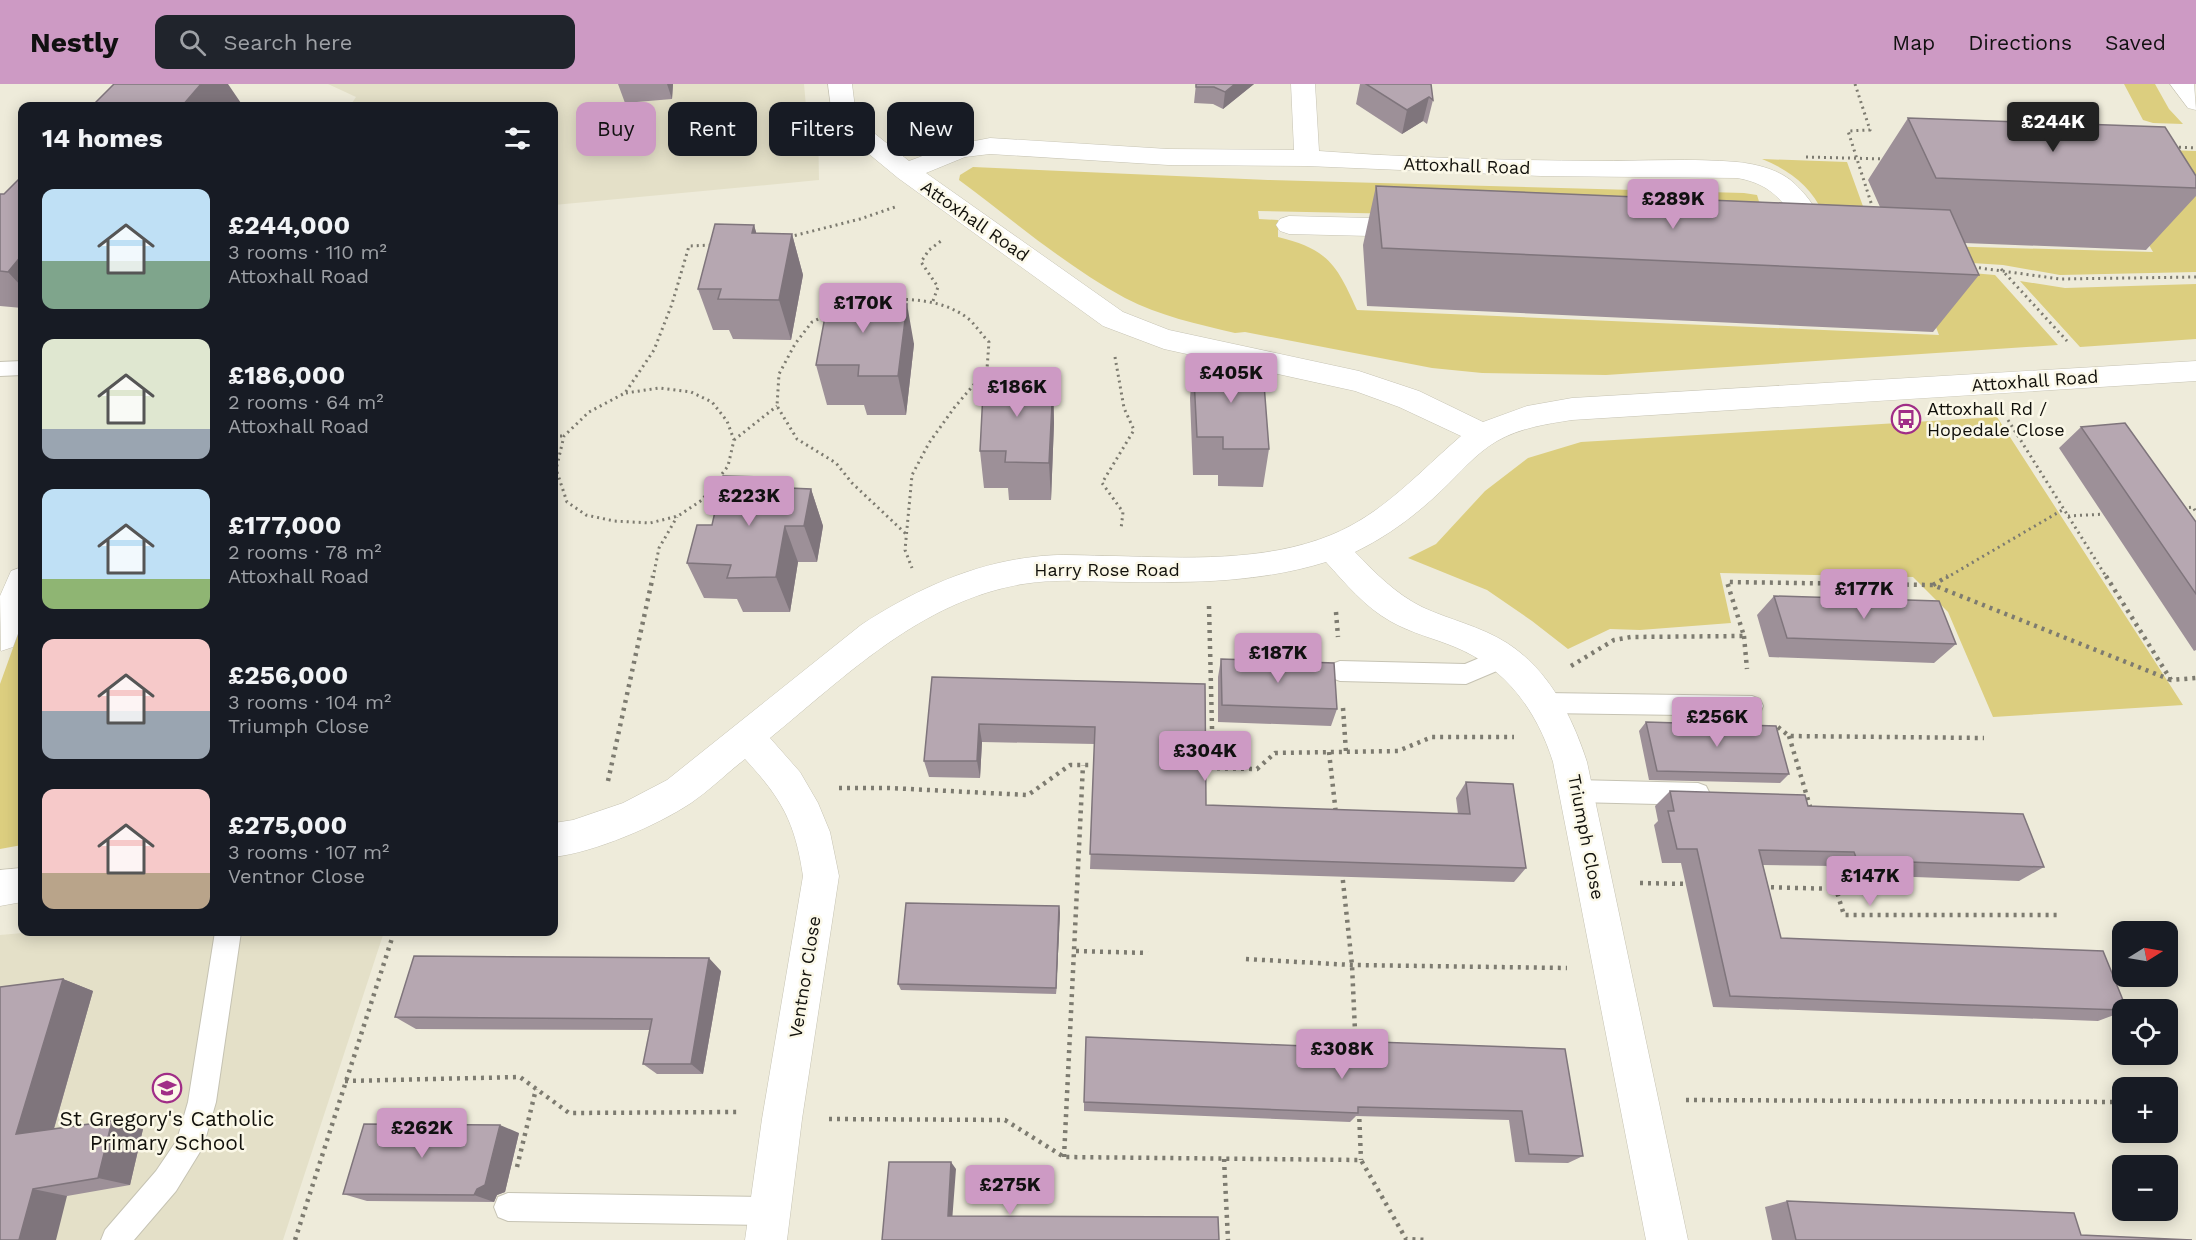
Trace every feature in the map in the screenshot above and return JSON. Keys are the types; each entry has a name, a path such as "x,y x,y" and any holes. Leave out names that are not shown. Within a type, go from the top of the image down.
{"street":[{"path":"840,84 843,108 855,130 918,180"},
{"path":"1303,84 1306,158"},
{"path":"2182,84 2196,103"},
{"name":"Attoxhall Road","path":"1758,238 1782,236 1800,228 1802,210 1789,190 1766,175 1737,170 1517,167 1306,158 1168,157 990,146 974,147 946,154 918,180 1113,319 1164,339 1359,381 1409,399 1484,435 1527,417 1572,409 2196,371"},
{"path":"1289,225 1430,229"},
{"name":"Harry Rose Road","path":"558,839 633,816 679,791 873,635 904,613 934,597 961,587 1022,571 1208,569 1286,561 1332,548 1359,537 1383,522 1484,435"},
{"name":"Triumph Close","path":"1332,548 1377,596 1404,614 1479,643 1503,658 1540,694 1564,740 1640,1100 1667,1240"},
{"path":"0,638 18,591"},
{"name":"Ventnor Close","path":"746,737 787,779 805,810 818,847 821,876 782,1119 768,1226"},
{"path":"0,888 18,886"}],"lane":[{"path":"0,369 18,368"},
{"path":"1340,671 1466,674 1503,658"},
{"path":"1540,694 1752,706"},
{"path":"1576,791 1715,795"},
{"path":"115,1240 166,1181 189,1147 202,1102 227,936"},
{"path":"508,1207 768,1226"}],"path":[{"path":"1855,84 1870,130 1848,131 1855,159 1874,211"},
{"path":"2173,147 2196,148"},
{"path":"1798,157 1890,159"},
{"path":"784,238 808,234 880,213 918,180"},
{"path":"933,301 938,287 921,262 929,250 944,239"},
{"path":"626,393 654,350 672,304 688,246 719,245"},
{"path":"1968,267 2000,269 2060,279 2196,278"},
{"path":"2000,269 2078,354 2094,377"},
{"path":"880,300 901,298 933,301 968,319 989,342 987,369 954,408 929,443 912,475 905,550 913,572 934,597"},
{"path":"831,313 812,322 795,344 779,374 777,406 796,440 836,463 852,483 906,534"},
{"path":"1116,368 1124,408 1134,430 1102,483 1123,512 1117,569"},
{"path":"1984,384 2171,680"},
{"path":"558,463 564,436 590,412 626,393 659,388 690,392 712,402 727,421 734,440 728,466 702,500 678,516 650,522 614,521 586,515 567,502 558,477"},
{"path":"734,440 777,406"},
{"path":"558,436 564,436"},
{"path":"2182,508 2193,507 2196,512"},
{"path":"1933,585 2064,509"},
{"path":"2068,516 2114,513"},
{"path":"598,828 659,548 678,516"},
{"path":"1208,569 1214,768"},
{"path":"1190,767 1257,769 1275,753 1398,751 1432,737 1523,738 1540,694 1614,640 1631,637 1744,636 1727,582 1933,585 2171,680 2196,678"},
{"path":"1752,706 1789,736 1813,817"},
{"path":"1789,736 1984,738"},
{"path":"1329,752 1336,823"},
{"path":"805,810 834,788 889,788 1028,795 1070,765 1106,766"},
{"path":"1064,1157 1076,951 1083,765"},
{"path":"1826,858 1844,915 2057,915"},
{"path":"1342,870 1352,964 1356,1057"},
{"path":"1594,882 1698,885"},
{"path":"1755,886 1836,889"},
{"path":"295,1240 393,936"},
{"path":"1076,951 1148,953"},
{"path":"1246,959 1352,964 1613,969"},
{"path":"345,1081 520,1077 569,1113 747,1112 782,1119 1005,1120 1064,1157 1361,1160"},
{"path":"1640,1100 2112,1102"},
{"path":"1358,1103 1361,1160 1406,1240 1426,1240"},
{"path":"1224,1159 1228,1240"}],"shaded area":[{"path":"328,84 804,84 806,102 769,102 769,156 819,156 819,180 558,205 558,102 353,102 356,97"},
{"path":"2124,84 2155,84 2169,109 2183,124 2153,123 2143,120"},
{"path":"2072,147 2196,151 2196,272 2060,275 2003,265 1910,259 1904,245 2153,252 2115,186"},
{"path":"1762,159 1847,162 1873,234 1823,213 1806,187 1781,168"},
{"path":"973,167 1268,180 1757,195 1764,218 1756,221 1258,211 1259,219 1278,220 1278,237 1309,247 1329,261 1343,281 1357,310 1939,335 1913,268 1995,275 2058,345 1606,375 1482,373 1432,368 1245,332 1235,333 1151,310 1125,298 1082,272 959,180 960,175"},
{"path":"2020,281 2065,288 2196,284 2196,339 2080,347"},
{"path":"1997,417 2183,705 1993,717 1948,612 1913,577 1720,573 1731,623 1640,630 1610,629 1568,649 1487,590 1408,558 1436,544 1485,491 1528,458 1581,442"},
{"path":"18,634 18,846 0,849 0,684"},
{"name":"St Gregory's Catholic Primary School","path":"0,935 383,936 283,1240 0,1240"}],"building":[{"path":"114,84 201,84 185,102 96,102"},
{"path":"1196,84 1235,84 1225,92 1214,87 1196,87"},
{"path":"1366,84 1431,84 1433,100 1429,97 1407,110"},
{"path":"1908,118 2165,127 2196,176 2196,188 1936,178"},
{"path":"18,180 18,260 8,272 0,271 0,194 4,194"},
{"path":"1376,186 1950,210 1979,275 1382,248"},
{"path":"715,224 754,225 752,233 792,234 779,300 718,299 721,289 698,289"},
{"path":"829,295 885,295 883,304 907,304 898,376 858,376 859,365 816,365"},
{"path":"1193,359 1237,359 1238,371 1263,371 1269,449 1223,449 1223,437 1197,437"},
{"path":"984,373 1030,373 1029,384 1053,384 1049,463 1005,462 1006,451 980,451"},
{"path":"2125,423 2196,522 2196,594 2081,427"},
{"path":"723,476 769,477 766,487 811,489 804,526 785,526 776,577 727,578 731,565 687,563 697,525 712,525"},
{"path":"1774,596 1939,601 1956,644 1787,638"},
{"path":"1221,659 1334,663 1337,709 1222,705"},
{"path":"932,677 1205,684 1206,805 1470,814 1466,782 1513,784 1526,868 1090,854 1095,727 979,724 977,761 924,761"},
{"path":"1646,722 1776,726 1789,774 1657,771"},
{"path":"1670,791 1805,795 1808,806 2023,814 2044,867 1857,860 1854,852 1759,850 1781,938 2103,951 2112,973 2112,987 2118,987 2123,999 2112,999 2112,1010 1730,996 1697,849 1677,849 1668,811 1674,811"},
{"path":"906,903 1059,906 1056,988 898,984"},
{"path":"414,956 709,958 691,1064 643,1064 652,1019 395,1017"},
{"path":"63,979 16,1134 112,1121 98,1178 33,1189 19,1240 0,1240 0,987"},
{"path":"1086,1037 1377,1049 1377,1042 1565,1049 1583,1156 1529,1154 1522,1111 1358,1107 1358,1113 1084,1102"},
{"path":"364,1124 500,1125 485,1185 477,1189 474,1195 343,1194"},
{"path":"889,1162 951,1162 948,1216 1218,1217 1219,1240 882,1240"},
{"path":"1787,1201 2074,1213 2081,1235 2192,1240 1796,1240"}],"place":[{"name":"Attoxhall Rd / Hopedale Close","path":"1906,419"},
{"name":"St Gregory's Catholic Primary School","path":"167,1088"}]}
